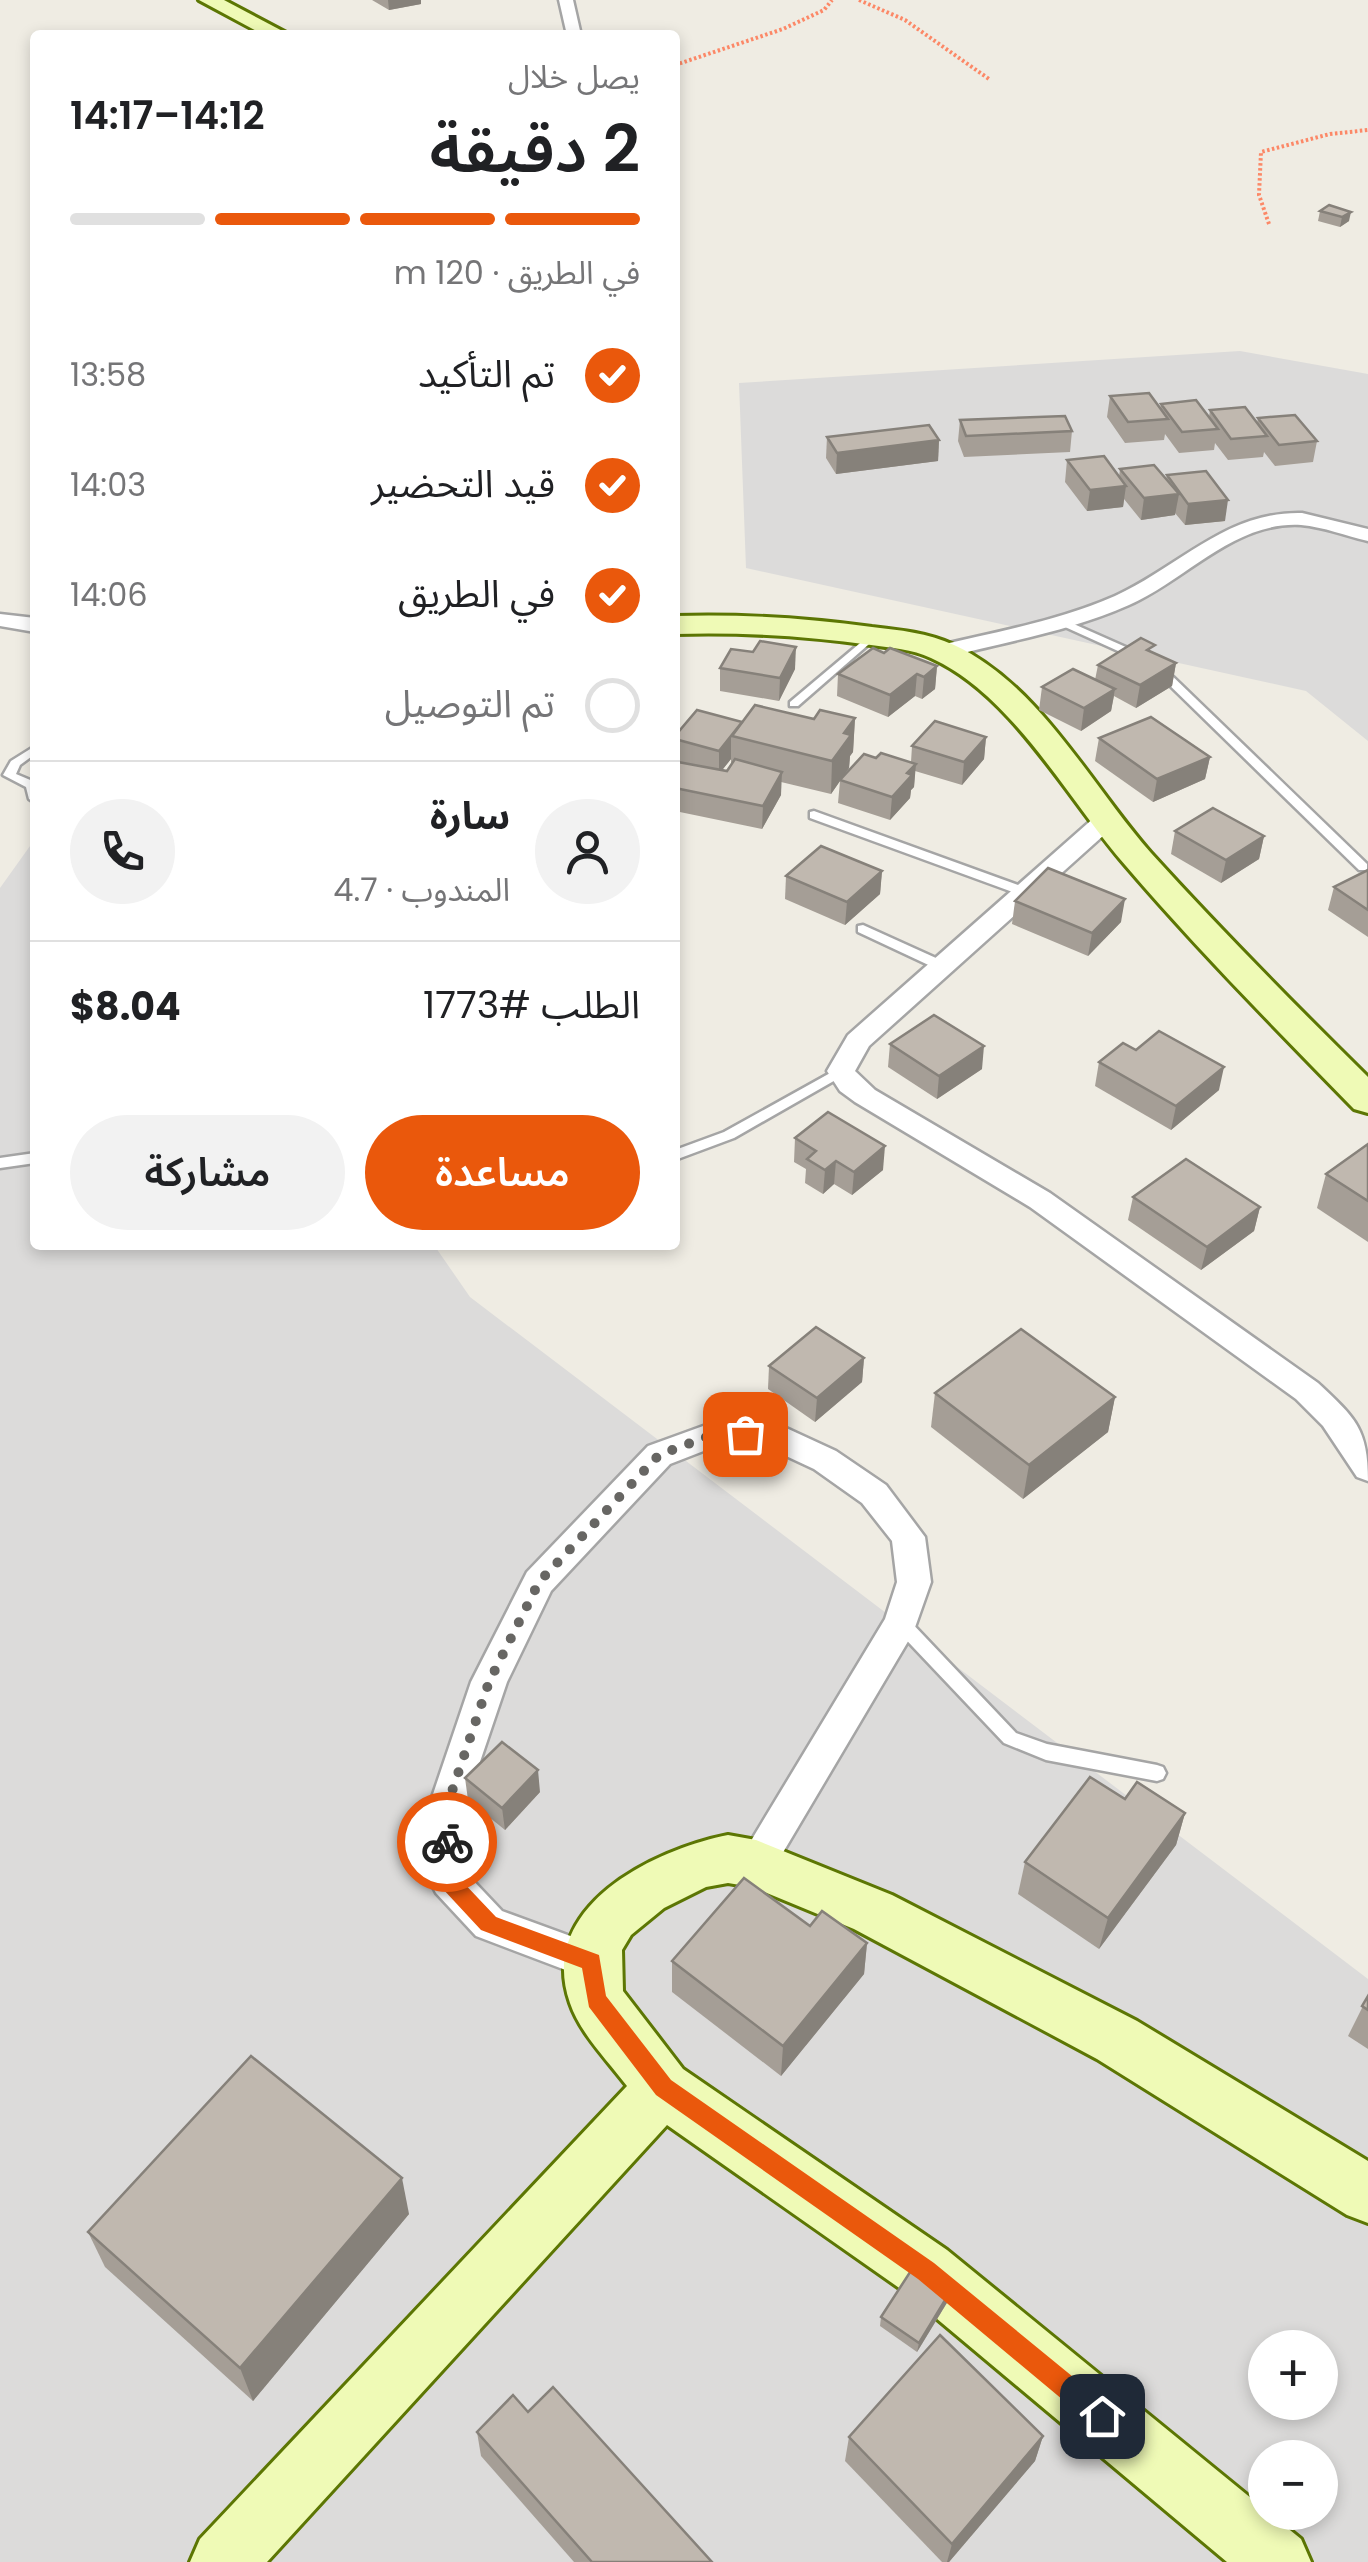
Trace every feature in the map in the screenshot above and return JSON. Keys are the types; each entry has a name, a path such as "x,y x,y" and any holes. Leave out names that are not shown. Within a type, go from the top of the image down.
{"street":[{"path":"210,0 270,30"},
{"path":"566,0 573,30"},
{"path":"944,652 1121,601 1175,572 1202,548 1258,526 1297,518 1368,535"},
{"path":"0,620 30,624"},
{"path":"692,624 781,623 872,636 944,652 990,686 1052,747 1106,821 1245,975 1368,1100"},
{"path":"1106,821 858,1041 841,1071 850,1085 865,1096 1040,1200 1307,1391 1334,1417 1368,1468"},
{"path":"592,1962 488,1924 449,1882 445,1812 489,1682 539,1582 659,1455 717,1433 772,1436 825,1460 874,1494 908,1537 914,1582 901,1624 756,1864"},
{"path":"1278,2562 926,2271 664,2088 596,2000 592,1962 596,1943 612,1918 645,1891 698,1865 728,1858 756,1864 873,1912 1117,2040 1368,2194"},
{"path":"222,2562 664,2088"}],"lane":[{"path":"1058,620 1155,665 1362,866"},
{"path":"794,704 872,636"},
{"path":"30,752 14,763 9,774 30,784"},
{"path":"814,814 1025,892"},
{"path":"862,929 942,966"},
{"path":"680,1153 729,1135 841,1071"},
{"path":"0,1162 30,1159"},
{"path":"901,1624 1010,1738 1046,1752 1157,1774"}],"path":[{"path":"680,63 784,28 824,10 832,0"},
{"path":"859,0 905,20 988,78"},
{"path":"1269,224 1260,194 1261,152 1330,134 1368,130"}],"shaded area":[{"path":"1240,351 1368,374 1368,741 1306,691 746,568 739,383"},
{"path":"30,846 30,1250 437,1250 470,1297 1368,1979 1368,2562 0,2562 0,888"}],"building":[{"path":"1329,205 1351,212 1342,217 1320,211"},
{"path":"1149,393 1168,419 1128,422 1110,396"},
{"path":"1196,400 1218,429 1182,432 1161,404"},
{"path":"1245,407 1267,436 1231,439 1210,410"},
{"path":"1295,415 1317,441 1279,445 1258,418"},
{"path":"1065,416 1072,431 966,436 960,420"},
{"path":"929,425 939,440 837,453 827,437"},
{"path":"1104,456 1126,486 1090,490 1067,460"},
{"path":"1154,465 1179,494 1144,498 1120,469"},
{"path":"1206,471 1228,500 1188,504 1167,475"},
{"path":"1141,638 1155,645 1147,650 1176,663 1140,685 1098,665"},
{"path":"760,641 796,647 780,678 720,668 731,649 753,652"},
{"path":"873,648 884,653 890,648 937,666 924,677 917,674 890,695 838,674"},
{"path":"1073,669 1115,689 1084,708 1042,687"},
{"path":"755,705 814,719 820,710 855,718 844,733 851,735 832,761 732,736"},
{"path":"697,710 742,722 719,751 680,740 680,730"},
{"path":"1151,717 1210,757 1157,779 1099,738"},
{"path":"935,721 986,737 964,762 912,746"},
{"path":"881,753 916,764 907,773 912,775 892,797 840,780 864,754 876,758"},
{"path":"735,759 782,772 763,806 680,789 680,762 727,771"},
{"path":"1213,808 1264,836 1226,860 1175,831"},
{"path":"821,846 882,871 847,902 786,876"},
{"path":"1048,868 1125,899 1092,933 1015,901"},
{"path":"1368,870 1368,910 1334,887"},
{"path":"934,1015 984,1046 939,1076 890,1044"},
{"path":"1159,1031 1224,1067 1176,1106 1099,1062 1123,1043 1136,1050"},
{"path":"828,1112 885,1146 854,1172 836,1161 825,1170 807,1159 816,1151 795,1138"},
{"path":"1368,1144 1368,1201 1326,1174"},
{"path":"1186,1159 1260,1207 1207,1247 1133,1197"},
{"path":"816,1327 864,1358 817,1398 769,1366"},
{"path":"1021,1329 1115,1397 1029,1465 935,1393"},
{"path":"502,1742 538,1770 502,1808 465,1778"},
{"path":"1090,1777 1125,1799 1137,1782 1185,1813 1108,1918 1025,1862"},
{"path":"744,1878 810,1926 822,1911 867,1943 783,2046 672,1961"},
{"path":"251,2056 402,2178 240,2368 88,2232"},
{"path":"914,2266 950,2292 919,2343 881,2317"},
{"path":"940,2335 1043,2436 952,2544 849,2437"},
{"path":"553,2387 712,2562 592,2562 477,2432 513,2395 528,2412"}],"way so far":[{"path":"447,1842 445,1812 489,1682 539,1582 659,1455 717,1433 745,1434"}],"route":[{"path":"447,1842 449,1882 488,1924 592,1962 596,2000 664,2088 926,2271 1102,2416"}]}
